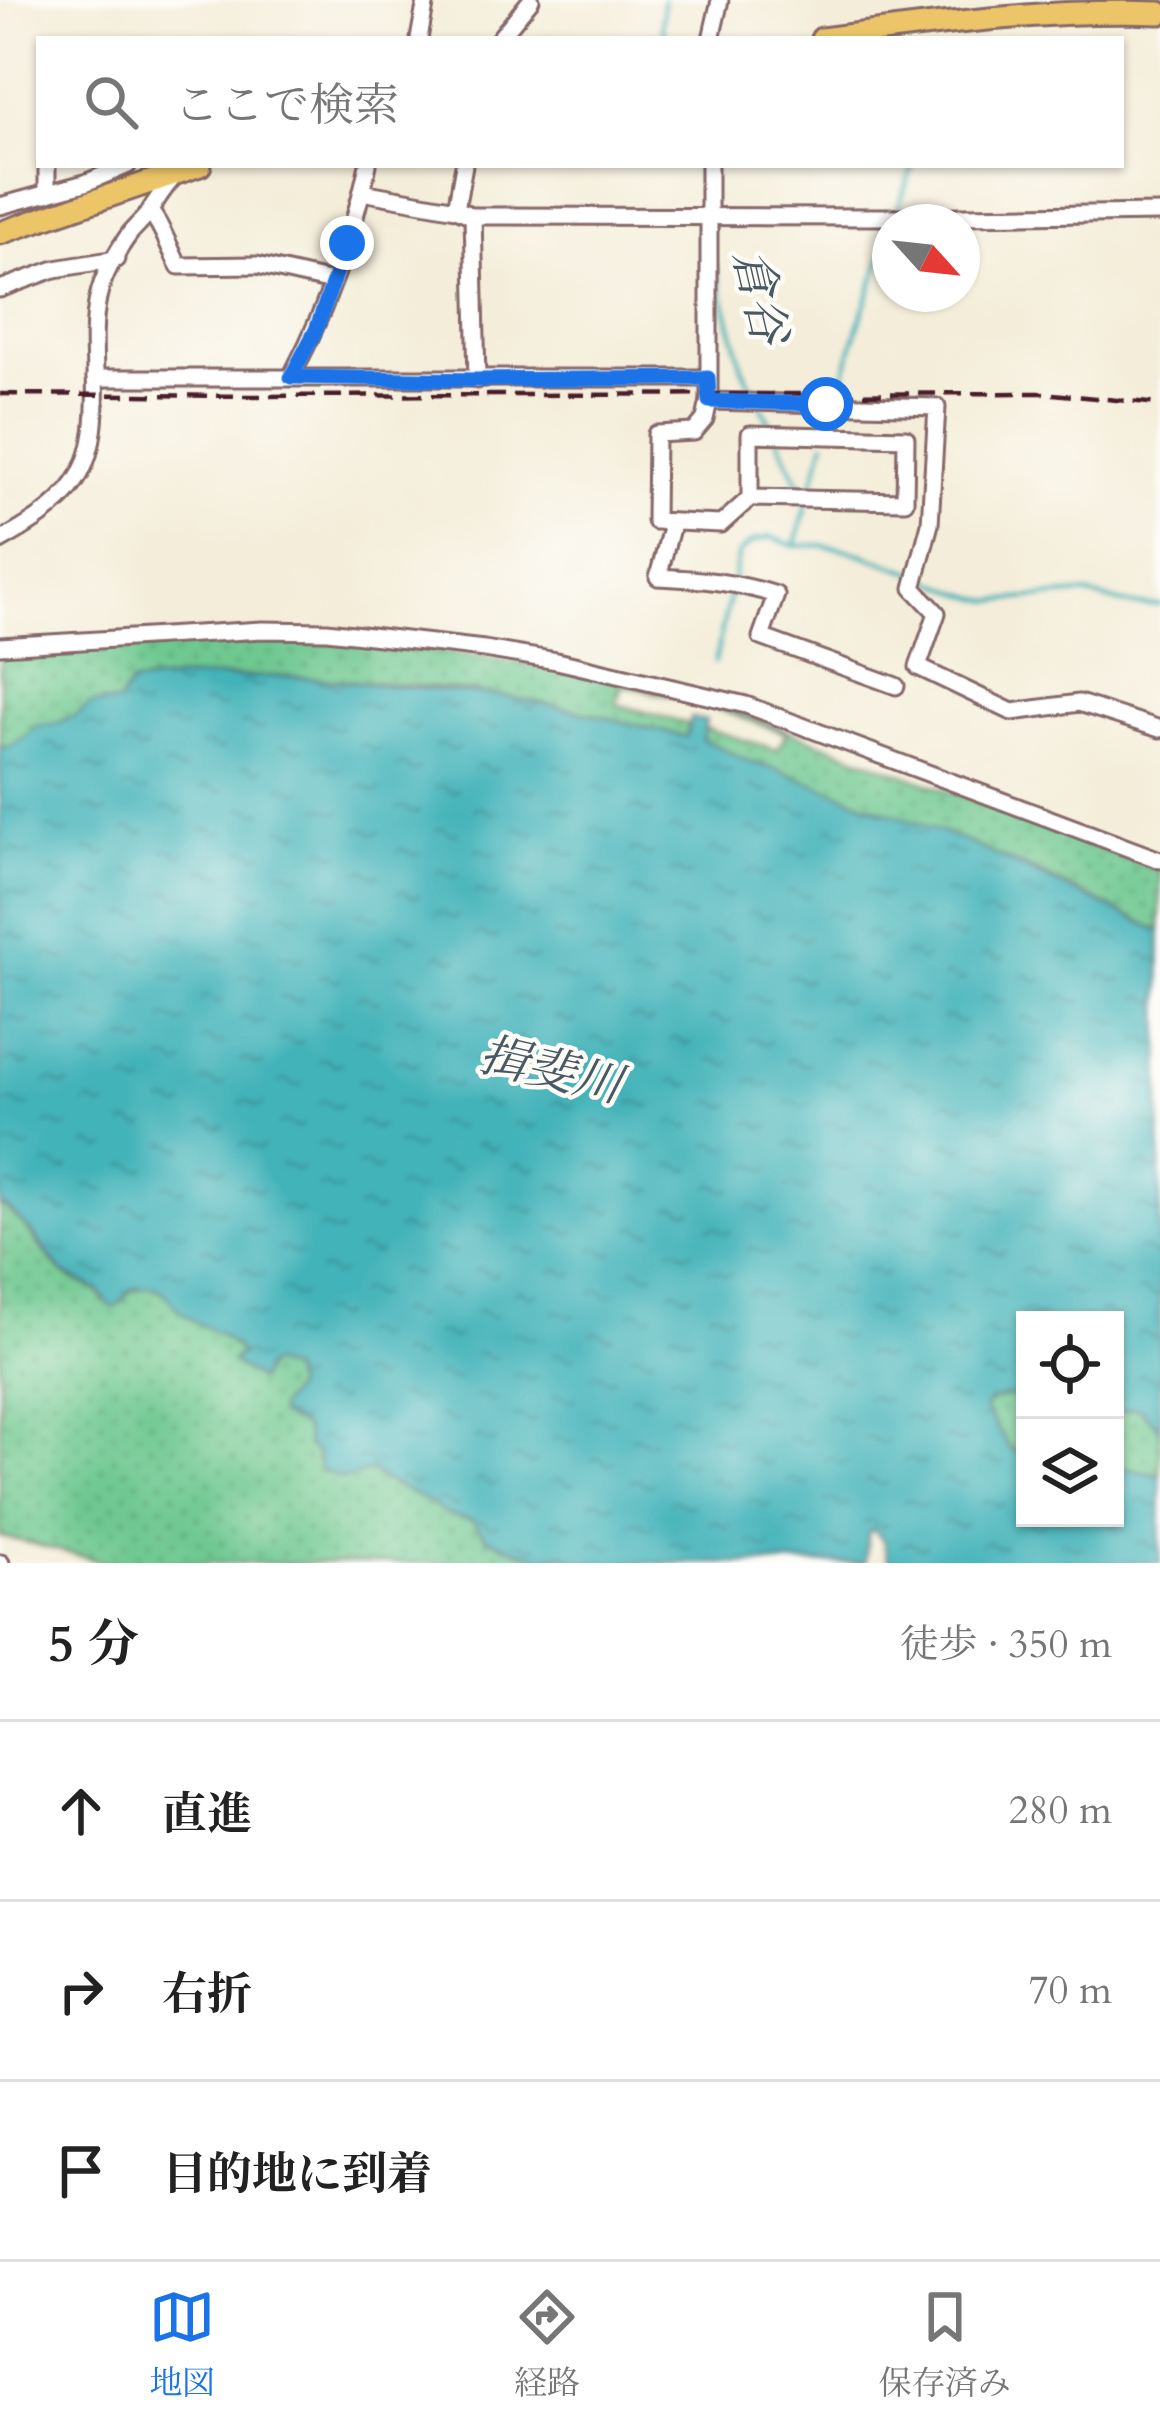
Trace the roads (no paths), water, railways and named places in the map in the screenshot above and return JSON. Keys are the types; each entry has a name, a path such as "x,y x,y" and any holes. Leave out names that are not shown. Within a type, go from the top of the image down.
{"highway":[{"path":"843,36 1027,15 1160,13"},
{"path":"0,233 189,169"}],"street":[{"path":"420,36 426,0"},
{"path":"501,36 530,0"},
{"path":"712,36 720,0"},
{"path":"47,168 47,194"},
{"path":"0,206 121,168"},
{"path":"291,377 316,330 367,168"},
{"path":"456,208 463,168"},
{"path":"709,168 709,401 706,419 694,432 656,434 655,521 721,524 751,498 905,501 906,438 750,434 751,498"},
{"path":"0,541 46,513 80,477 96,428 93,330 98,292 159,191 189,169"},
{"path":"362,192 456,208 473,216 895,218 1160,212"},
{"path":"150,211 179,266 257,265 332,282"},
{"path":"473,216 477,380"},
{"path":"0,289 55,269 116,259"},
{"path":"95,378 708,378"},
{"path":"709,401 937,407 930,524 913,588 937,614 918,668 1012,712 1079,703 1160,729"},
{"path":"672,524 658,578 716,579 776,595 760,637 896,686"},
{"path":"0,646 262,630 327,631 557,661 746,705 1160,860"}],"water":[{"name":"揖斐川","path":"288,676 503,696 686,737 691,718 706,721 702,739 750,762 969,843 1160,931 1160,1430 1141,1409 1124,1411 1124,1311 1016,1311 1016,1396 989,1401 985,1409 1016,1451 1016,1527 1124,1527 1124,1469 1160,1475 1160,1563 889,1563 883,1540 873,1529 868,1534 865,1563 586,1563 562,1554 542,1557 487,1538 472,1520 447,1515 371,1470 346,1478 320,1470 303,1428 279,1415 279,1407 294,1388 290,1371 270,1364 259,1380 232,1362 240,1353 232,1345 184,1314 156,1288 136,1287 116,1307 110,1306 98,1290 62,1272 34,1235 0,1205 0,746 8,747 36,726 56,724 91,704 119,703 131,684 177,678"}],"waterway":[{"name":"倉谷","path":"663,0 665,36"},
{"name":"倉谷","path":"698,168 702,195"},
{"path":"899,204 912,168"},
{"name":"倉谷","path":"715,265 742,367 757,397"},
{"path":"828,431 872,285"},
{"name":"倉谷","path":"762,407 773,429"},
{"name":"倉谷","path":"778,439 804,494"},
{"path":"810,494 825,442"},
{"path":"795,546 807,505"},
{"path":"715,662 739,553 752,542 771,537 795,546 846,549 992,601 1084,594 1133,605 1160,605"}],"railway":[{"path":"0,394 1042,393 1160,404"}]}
